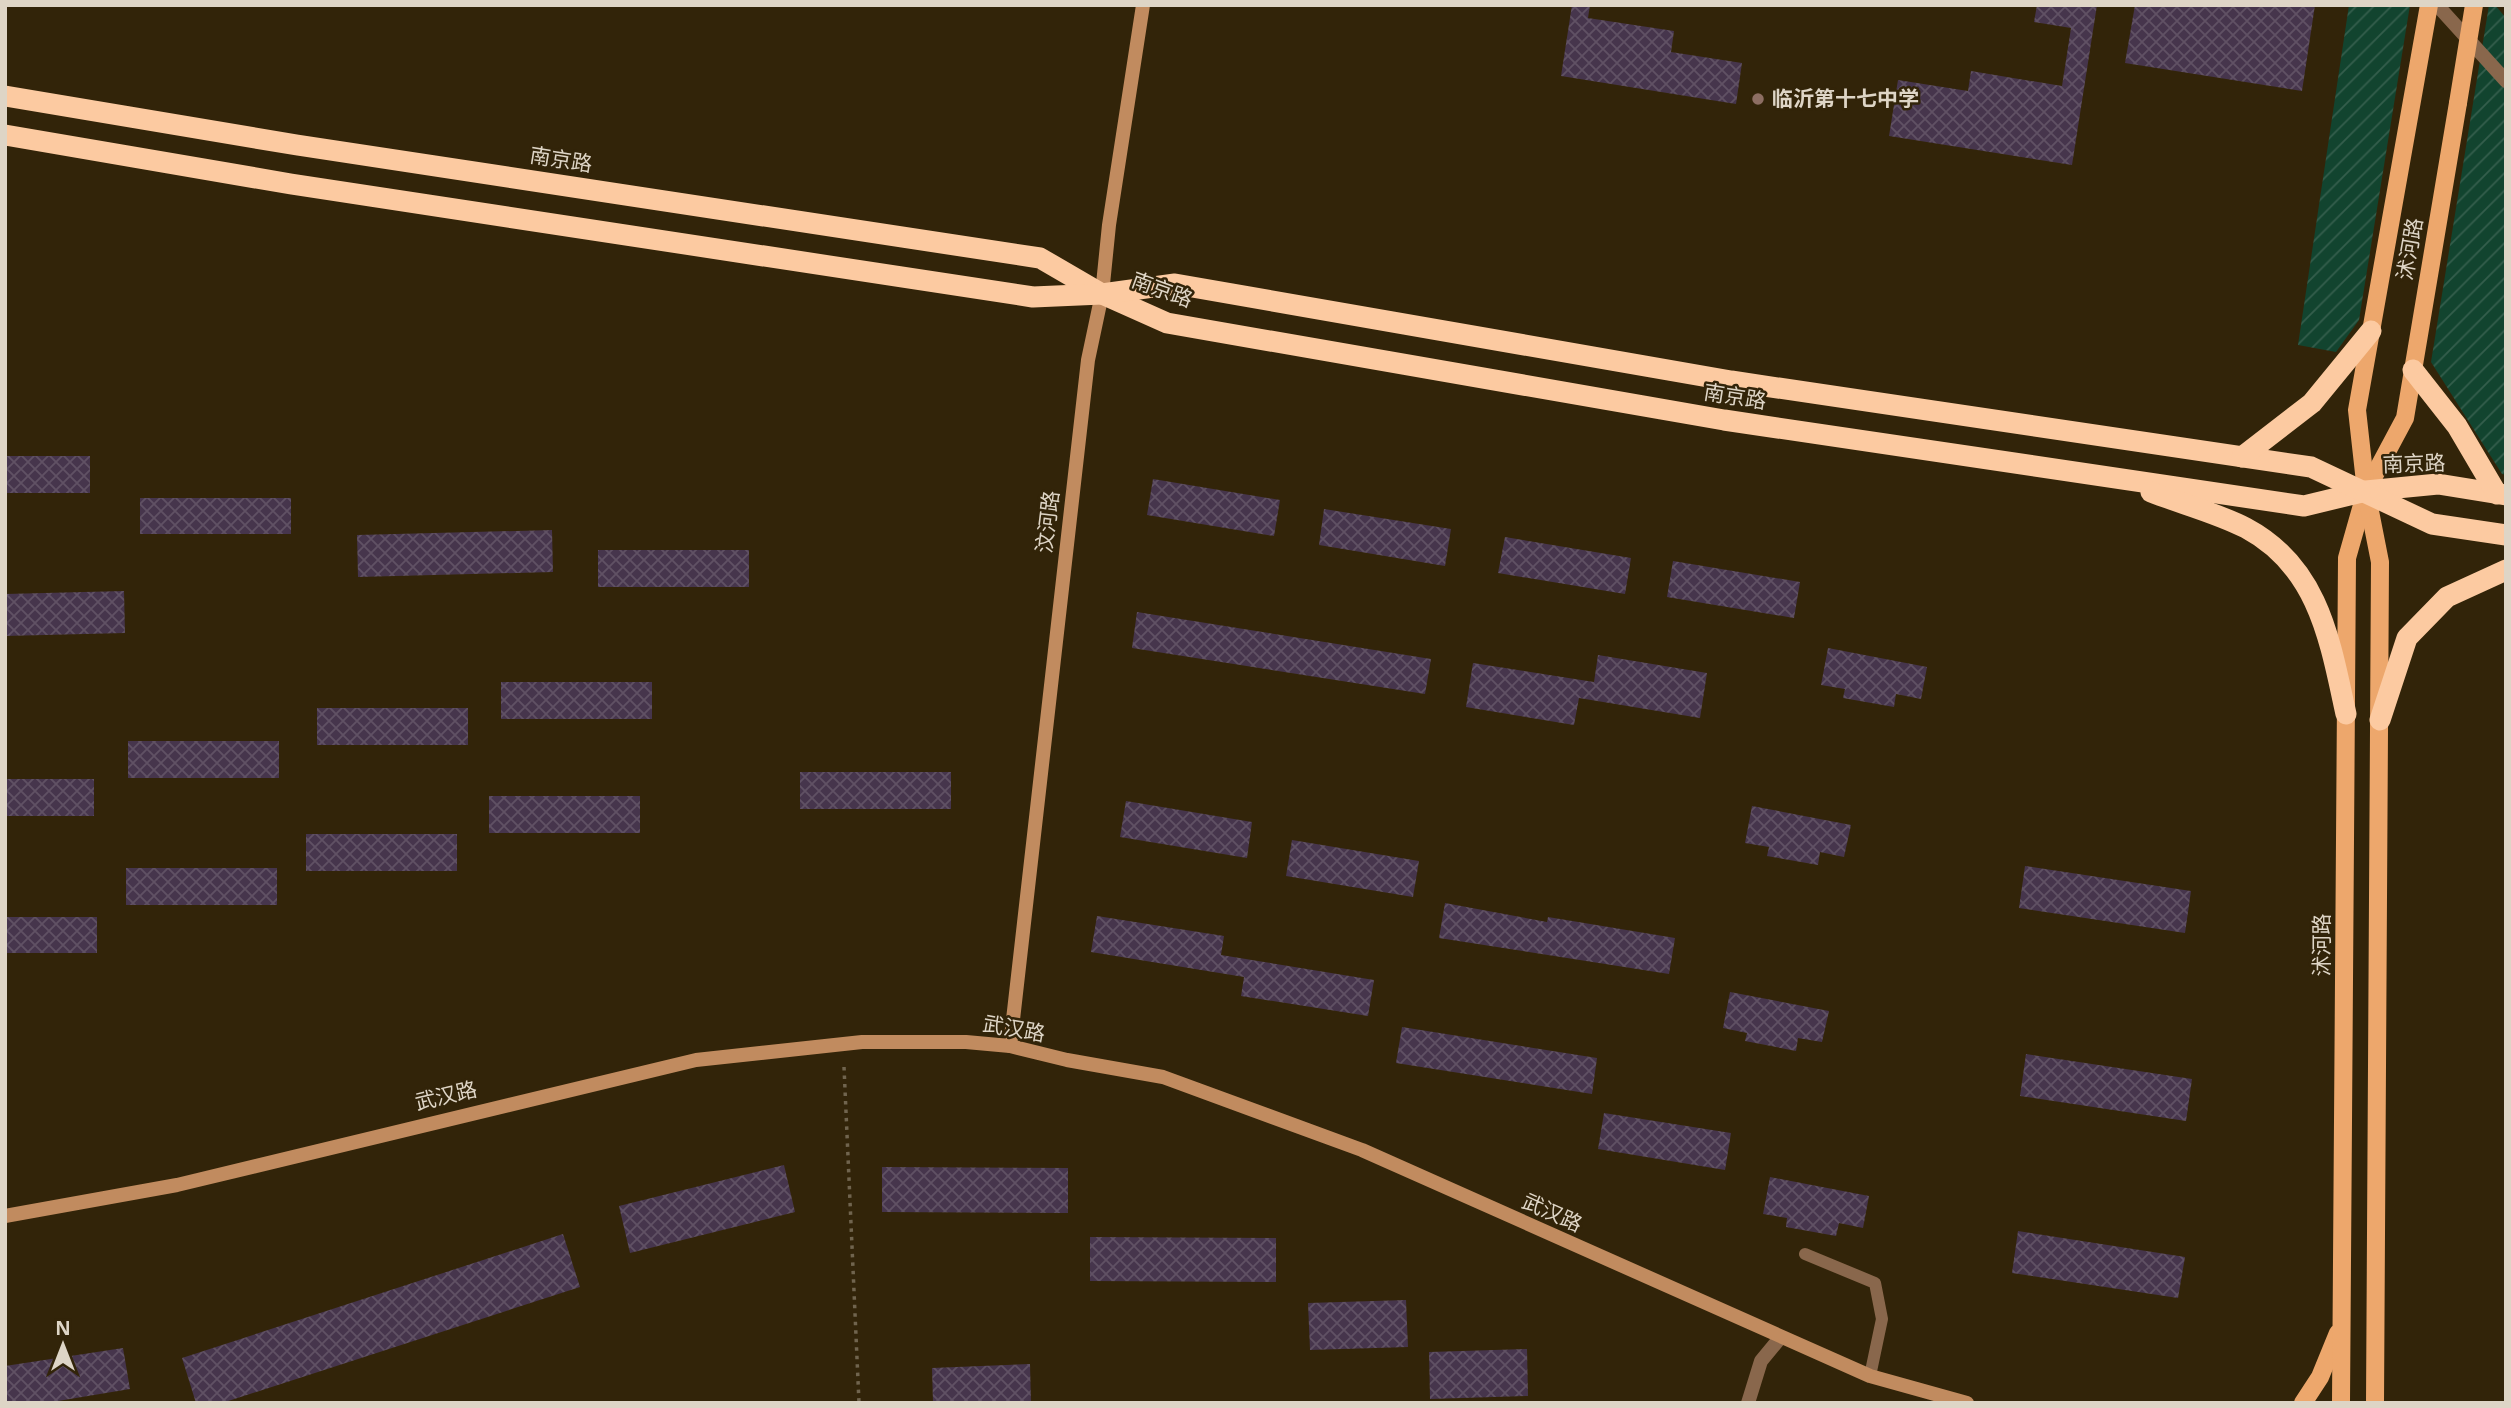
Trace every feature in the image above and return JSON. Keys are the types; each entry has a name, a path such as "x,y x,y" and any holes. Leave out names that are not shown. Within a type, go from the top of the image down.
{"highway":[{"name":"南京路","path":"5,96 297,145 1040,258 1102,293 1167,323 1724,420 2304,506 2366,491 2438,484 2502,494"},
{"name":"南京路","path":"5,135 292,184 1033,297 1102,293 1175,284 1731,381 2311,467 2432,524 2506,535"},
{"path":"2242,457 2312,403 2371,331"},
{"path":"2413,370 2457,426 2502,494"},
{"path":"2113,478 2246,528 2288,559 2319,606 2346,714"},
{"path":"2380,720 2407,638 2446,597 2506,570"}],"main road":[{"name":"沭河路","path":"2375,1403 2381,562 2366,491 2357,410 2429,5"},
{"name":"沭河路","path":"2341,1403 2347,558 2366,491 2404,418 2474,5"},
{"path":"2302,1403 2320,1377 2343,1320"}],"street":[{"name":"汶河路","path":"1010,1046 1088,360 1102,293 1109,225 1143,5"},
{"path":"2437,5 2506,80"},
{"name":"武汉路","path":"5,1216 177,1185 696,1060 862,1042 966,1042 1010,1046 1067,1060 1163,1077 1362,1150 1870,1376 1967,1403"},
{"path":"1748,1403 1761,1361 1780,1338"}],"lane":[{"path":"1805,1254 1875,1283 1882,1319 1870,1376"}],"path":[{"path":"844,1067 859,1403"}],"green space":[{"path":"2349,5 2410,5 2359,320 2336,352 2298,345"},
{"path":"2489,5 2495,5 2506,18 2506,475 2502,474 2431,362"}],"building":[{"path":"1572,5 1590,5 1588,18 1674,31 1671,52 1742,63 1736,104 1561,76"},
{"path":"2037,5 2097,5 2072,165 1889,136 1898,80 1968,91 1971,71 2062,86 2071,28 2034,22"},
{"path":"2135,5 2315,5 2302,91 2125,63"},
{"path":"5,456 90,456 90,493 5,493"},
{"path":"1153,479 1280,500 1274,536 1147,515"},
{"path":"140,498 291,498 291,534 140,534"},
{"path":"1324,509 1451,529 1445,566 1319,545"},
{"path":"552,530 553,572 358,577 357,535"},
{"path":"1505,537 1631,558 1625,594 1498,573"},
{"path":"598,550 749,550 749,587 598,587"},
{"path":"1673,561 1800,582 1794,618 1667,597"},
{"path":"124,591 125,633 5,636 5,594"},
{"path":"1137,612 1431,659 1425,694 1132,648"},
{"path":"1828,648 1927,667 1921,699 1896,694 1894,707 1843,698 1845,689 1821,685"},
{"path":"1598,655 1707,673 1700,718 1579,698 1574,725 1466,707 1473,663 1594,682"},
{"path":"501,682 652,682 652,719 501,719"},
{"path":"317,708 468,708 468,745 317,745"},
{"path":"128,741 279,741 279,778 128,778"},
{"path":"800,772 951,772 951,809 800,809"},
{"path":"5,779 94,779 94,816 5,816"},
{"path":"489,796 640,796 640,833 489,833"},
{"path":"1126,801 1252,822 1247,858 1120,837"},
{"path":"1752,806 1851,825 1844,857 1820,852 1818,865 1767,856 1769,847 1745,843"},
{"path":"306,834 457,834 457,871 306,871"},
{"path":"1292,840 1419,861 1413,897 1286,876"},
{"path":"2025,866 2191,891 2185,933 2019,908"},
{"path":"126,868 277,868 277,905 126,905"},
{"path":"1445,903 1547,922 1548,917 1675,938 1669,974 1439,938"},
{"path":"1097,916 1224,936 1221,955 1374,980 1368,1016 1241,996 1244,977 1091,952"},
{"path":"5,917 97,917 97,953 5,953"},
{"path":"1730,992 1829,1011 1822,1042 1798,1038 1796,1051 1745,1041 1747,1033 1723,1028"},
{"path":"1402,1027 1597,1058 1592,1094 1396,1063"},
{"path":"2026,1054 2192,1079 2186,1121 2020,1096"},
{"path":"1604,1113 1731,1133 1725,1170 1598,1149"},
{"path":"784,1165 795,1212 630,1253 619,1206"},
{"path":"882,1167 1068,1168 1068,1213 882,1212"},
{"path":"1770,1177 1869,1196 1863,1228 1839,1223 1836,1236 1786,1227 1787,1218 1763,1214"},
{"path":"2018,1231 2185,1257 2178,1298 2012,1273"},
{"path":"563,1234 580,1287 222,1403 196,1403 182,1358"},
{"path":"1090,1237 1276,1238 1276,1282 1090,1281"},
{"path":"1406,1300 1408,1347 1310,1350 1308,1303"},
{"path":"123,1348 130,1389 46,1403 5,1403 5,1366"},
{"path":"1527,1349 1528,1396 1430,1399 1429,1352"},
{"path":"1030,1364 1031,1403 933,1403 932,1368"}],"place":[{"name":"临沂第十七中学","path":"1758,99"}]}
